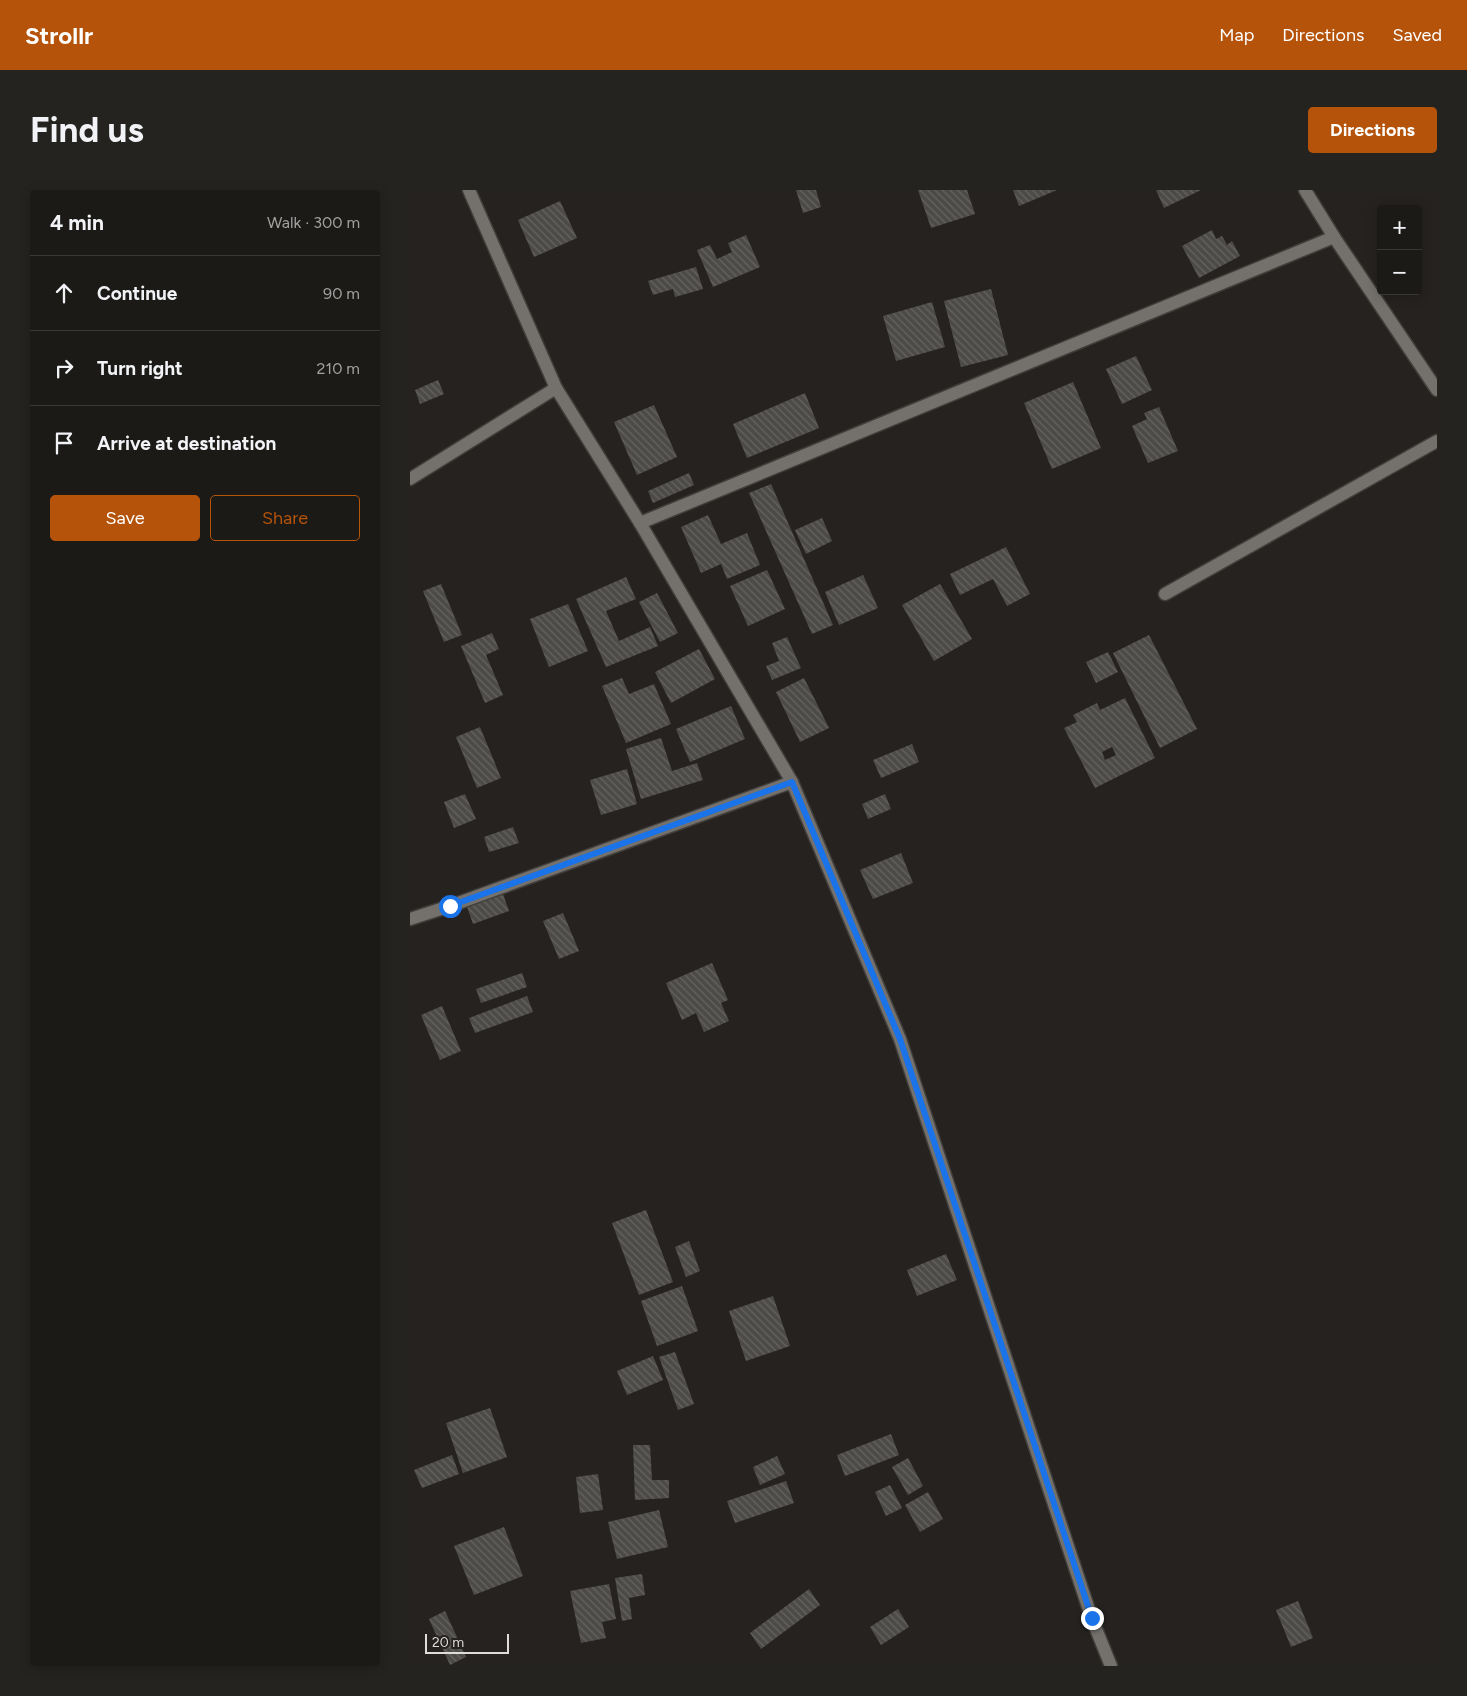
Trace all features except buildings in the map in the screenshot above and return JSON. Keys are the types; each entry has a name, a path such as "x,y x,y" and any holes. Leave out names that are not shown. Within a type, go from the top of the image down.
{"street":[{"path":"469,190 556,388 640,523 792,782 900,1039 1092,1618 1111,1666"},
{"path":"1305,190 1334,237 1437,390"},
{"path":"640,523 1334,237"},
{"path":"410,479 556,388"},
{"path":"1165,594 1437,441"},
{"path":"410,919 792,782"}],"route":[{"path":"450,906 792,782 900,1039 1092,1618"}]}
